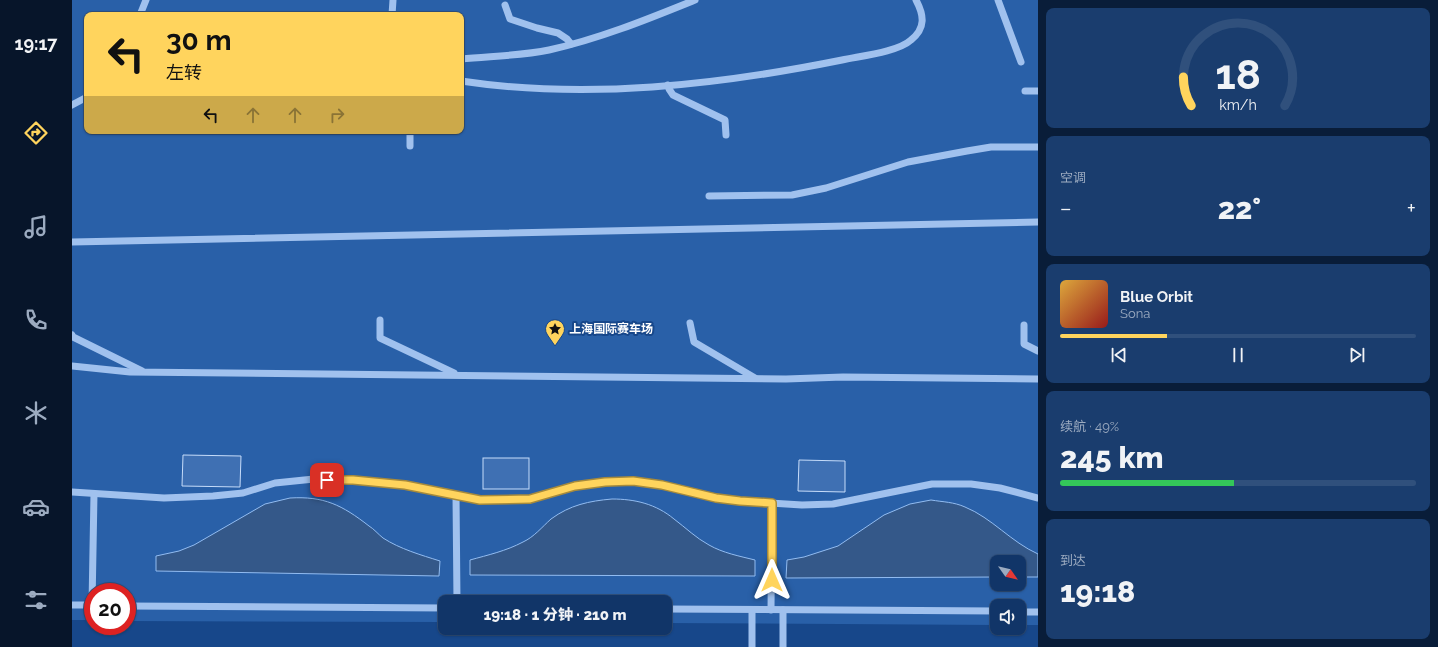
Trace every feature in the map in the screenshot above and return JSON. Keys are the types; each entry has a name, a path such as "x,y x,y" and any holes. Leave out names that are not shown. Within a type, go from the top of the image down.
{"street":[{"path":"141,12 146,0"},
{"path":"392,12 393,0"},
{"path":"464,59 515,56 550,50 623,27 695,0"},
{"path":"464,81 499,86 569,90 613,89 725,80 771,73 875,54 911,41 921,28 923,18 916,0"},
{"path":"998,0 1021,62"},
{"path":"506,5 510,19 558,33 567,38 571,44"},
{"path":"668,85 670,92 673,95 725,120 726,135"},
{"path":"1025,91 1038,91"},
{"path":"72,105 84,99"},
{"path":"410,134 410,146"},
{"path":"709,196 792,195 826,188 908,162 991,147 1038,147"},
{"path":"72,242 1038,222"},
{"path":"380,320 380,338 456,374"},
{"path":"690,323 694,342 756,378"},
{"path":"1024,325 1024,344 1038,352"},
{"path":"72,335 73,337 144,372"},
{"path":"72,366 105,370 144,372 756,378 843,377 1038,379"},
{"path":"72,492 164,498 213,496 243,493 276,483 314,479 353,480 405,485 480,500 530,499 575,486 605,482 633,481 662,485 716,498 772,503 833,504 932,484 971,484 1000,488 1038,498"},
{"path":"92,583 94,494"},
{"path":"456,495 457,595"},
{"path":"772,503 772,610"},
{"path":"72,605 84,605"},
{"path":"136,606 438,608"},
{"path":"672,609 990,611"},
{"path":"752,610 752,647"},
{"path":"783,610 783,647"},
{"path":"1026,612 1038,612"}],"shaded area":[{"name":"上海国际赛车场","path":"72,0 1038,0 1038,625 1026,625 1026,599 990,599 990,625 672,623 672,595 438,595 438,622 136,621 136,583 84,583 84,620 72,620"},
{"path":"290,498 323,500 341,507 390,542 440,561 439,576 156,571 156,556 179,551 194,545 265,504"},
{"path":"612,499 637,501 653,506 667,514 695,536 714,548 737,556 755,560 755,576 470,575 470,560 504,550 527,540 551,519 565,510 595,501"},
{"path":"931,500 948,502 965,507 984,517 1019,543 1038,554 1038,577 1026,577 1026,555 990,555 990,577 786,578 787,560 804,557 838,546 884,515 910,504"}],"building":[{"path":"183,455 241,456 240,487 182,486"},
{"path":"483,458 529,458 529,489 483,489"},
{"path":"799,460 845,461 845,492 798,491"}],"place":[{"name":"上海国际赛车场","path":"555,346"}],"route":[{"path":"327,480 353,480 405,485 480,500 530,499 575,486 605,482 633,481 662,485 716,498 772,503 772,580"}]}
